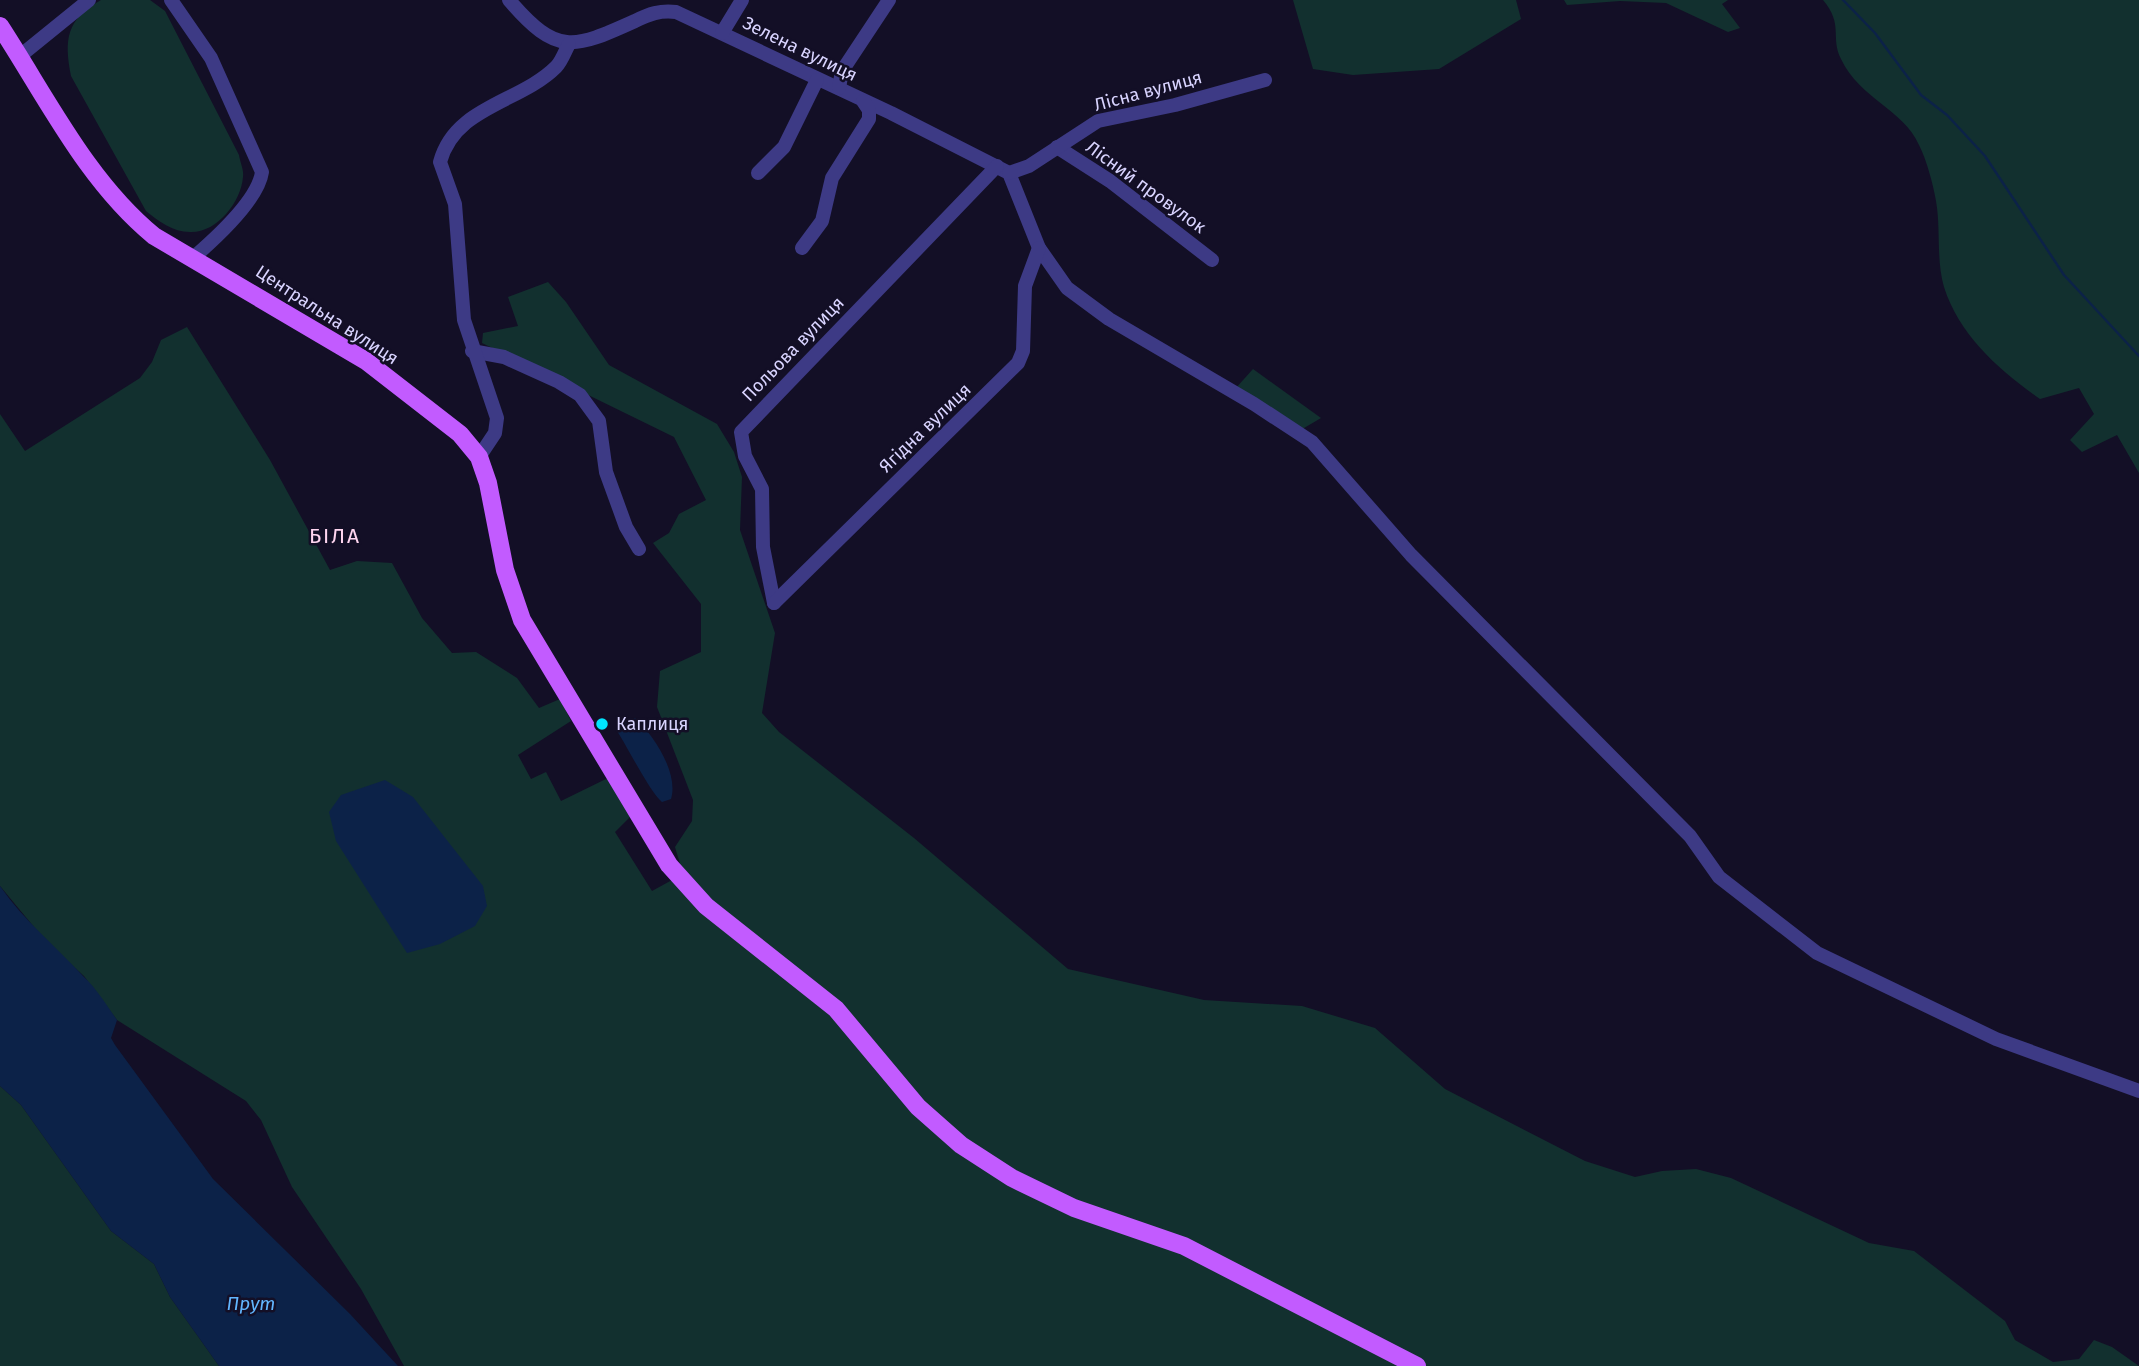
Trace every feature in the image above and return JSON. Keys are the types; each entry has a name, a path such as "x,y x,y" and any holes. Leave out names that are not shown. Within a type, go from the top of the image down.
{"main road":[{"name":"Центральна вулиця","path":"0,26 96,176 127,214 155,236 366,361 460,434 479,457 488,483 505,570 522,620 669,865 706,906 836,1009 918,1107 961,1146 1012,1178 1074,1208 1184,1247 1418,1366"}],"street":[{"path":"20,56 89,0"},
{"path":"171,0 211,58 262,172 260,187 211,243 194,257"},
{"path":"479,457 495,433 497,418 472,351 459,290 455,204 440,162 443,152 469,120 557,66 569,44 539,31 509,0"},
{"path":"722,33 742,0"},
{"path":"839,89 842,71 889,0"},
{"name":"Зелена вулиця","path":"569,44 609,34 652,13 666,11 722,33 1003,170"},
{"path":"758,173 784,147 817,80"},
{"name":"Лісна вулиця","path":"1003,170 1030,166 1098,121 1175,105 1265,80"},
{"path":"802,248 822,221 832,178 869,120 869,110 863,101"},
{"name":"Лісний провулок","path":"1057,147 1110,181 1212,260"},
{"path":"1003,170 1039,248 1067,288 1109,319 1254,404 1312,442 1411,555 1690,836 1719,877 1817,953 1996,1039 2139,1091"},
{"name":"Польова вулиця","path":"774,603 763,547 762,489 745,456 741,432 1003,170"},
{"name":"Ягідна вулиця","path":"774,603 1018,363 1023,351 1026,286 1039,248"},
{"path":"472,351 504,357 559,382 580,395 599,421 606,472 623,518 639,549"}],"green space":[{"path":"101,0 150,0 165,11 239,155 243,174 238,196 226,214 209,227 190,232 178,230 146,211 71,76 68,51 70,32 81,15"},
{"path":"1293,0 1516,0 1521,19 1439,69 1353,75 1313,69"},
{"path":"1564,0 1728,0 1722,4 1740,28 1728,32 1666,3 1620,1 1567,5"},
{"path":"1823,0 2139,0 2139,473 2117,435 2082,452 2070,440 2094,414 2079,388 2040,399 1996,364 1970,336 1944,287 1936,201 1922,151 1903,122 1849,73 1838,51 1833,17"},
{"path":"548,282 566,302 609,365 717,424 734,452 742,477 740,530 775,633 762,713 779,732 914,838 1068,969 1204,1000 1302,1006 1375,1028 1445,1089 1585,1161 1635,1177 1662,1171 1696,1169 1731,1178 1869,1243 1914,1251 2005,1321 2015,1340 2053,1362 2079,1359 2094,1340 2112,1347 2139,1366 404,1366 361,1289 292,1187 261,1120 246,1101 117,1020 84,976 49,945 0,886 0,414 25,451 140,378 152,362 161,340 187,327 270,460 330,570 357,561 392,563 422,618 452,653 476,652 517,678 539,708 560,699 571,721 518,755 531,779 546,772 561,801 608,778 631,816 615,832 652,891 683,874 675,847 692,821 693,800 657,707 660,671 701,652 701,604 653,543 669,533 679,514 706,500 674,437 482,343 483,333 518,326 508,297"},
{"path":"1253,369 1321,418 1299,431 1235,389"},
{"path":"0,1086 21,1105 111,1231 154,1264 170,1297 219,1366 0,1366"}],"water":[{"path":"635,718 656,744 668,766 671,799 662,802 657,797 617,731 624,719"},
{"path":"385,780 413,797 483,886 487,906 475,926 440,944 407,953 336,841 329,812 341,795"},
{"name":"Прут","path":"0,886 19,911 102,998 117,1020 111,1038 115,1045 213,1179 350,1314 398,1366 219,1366 170,1297 154,1264 111,1231 21,1105 0,1086"}],"waterway":[{"path":"1843,0 1875,33 1921,95 1947,115 1985,156 2064,275 2139,356"}],"place":[{"name":"Каплиця","path":"602,724"}],"district":[{"name":"БІЛА","path":"335,536"}]}
